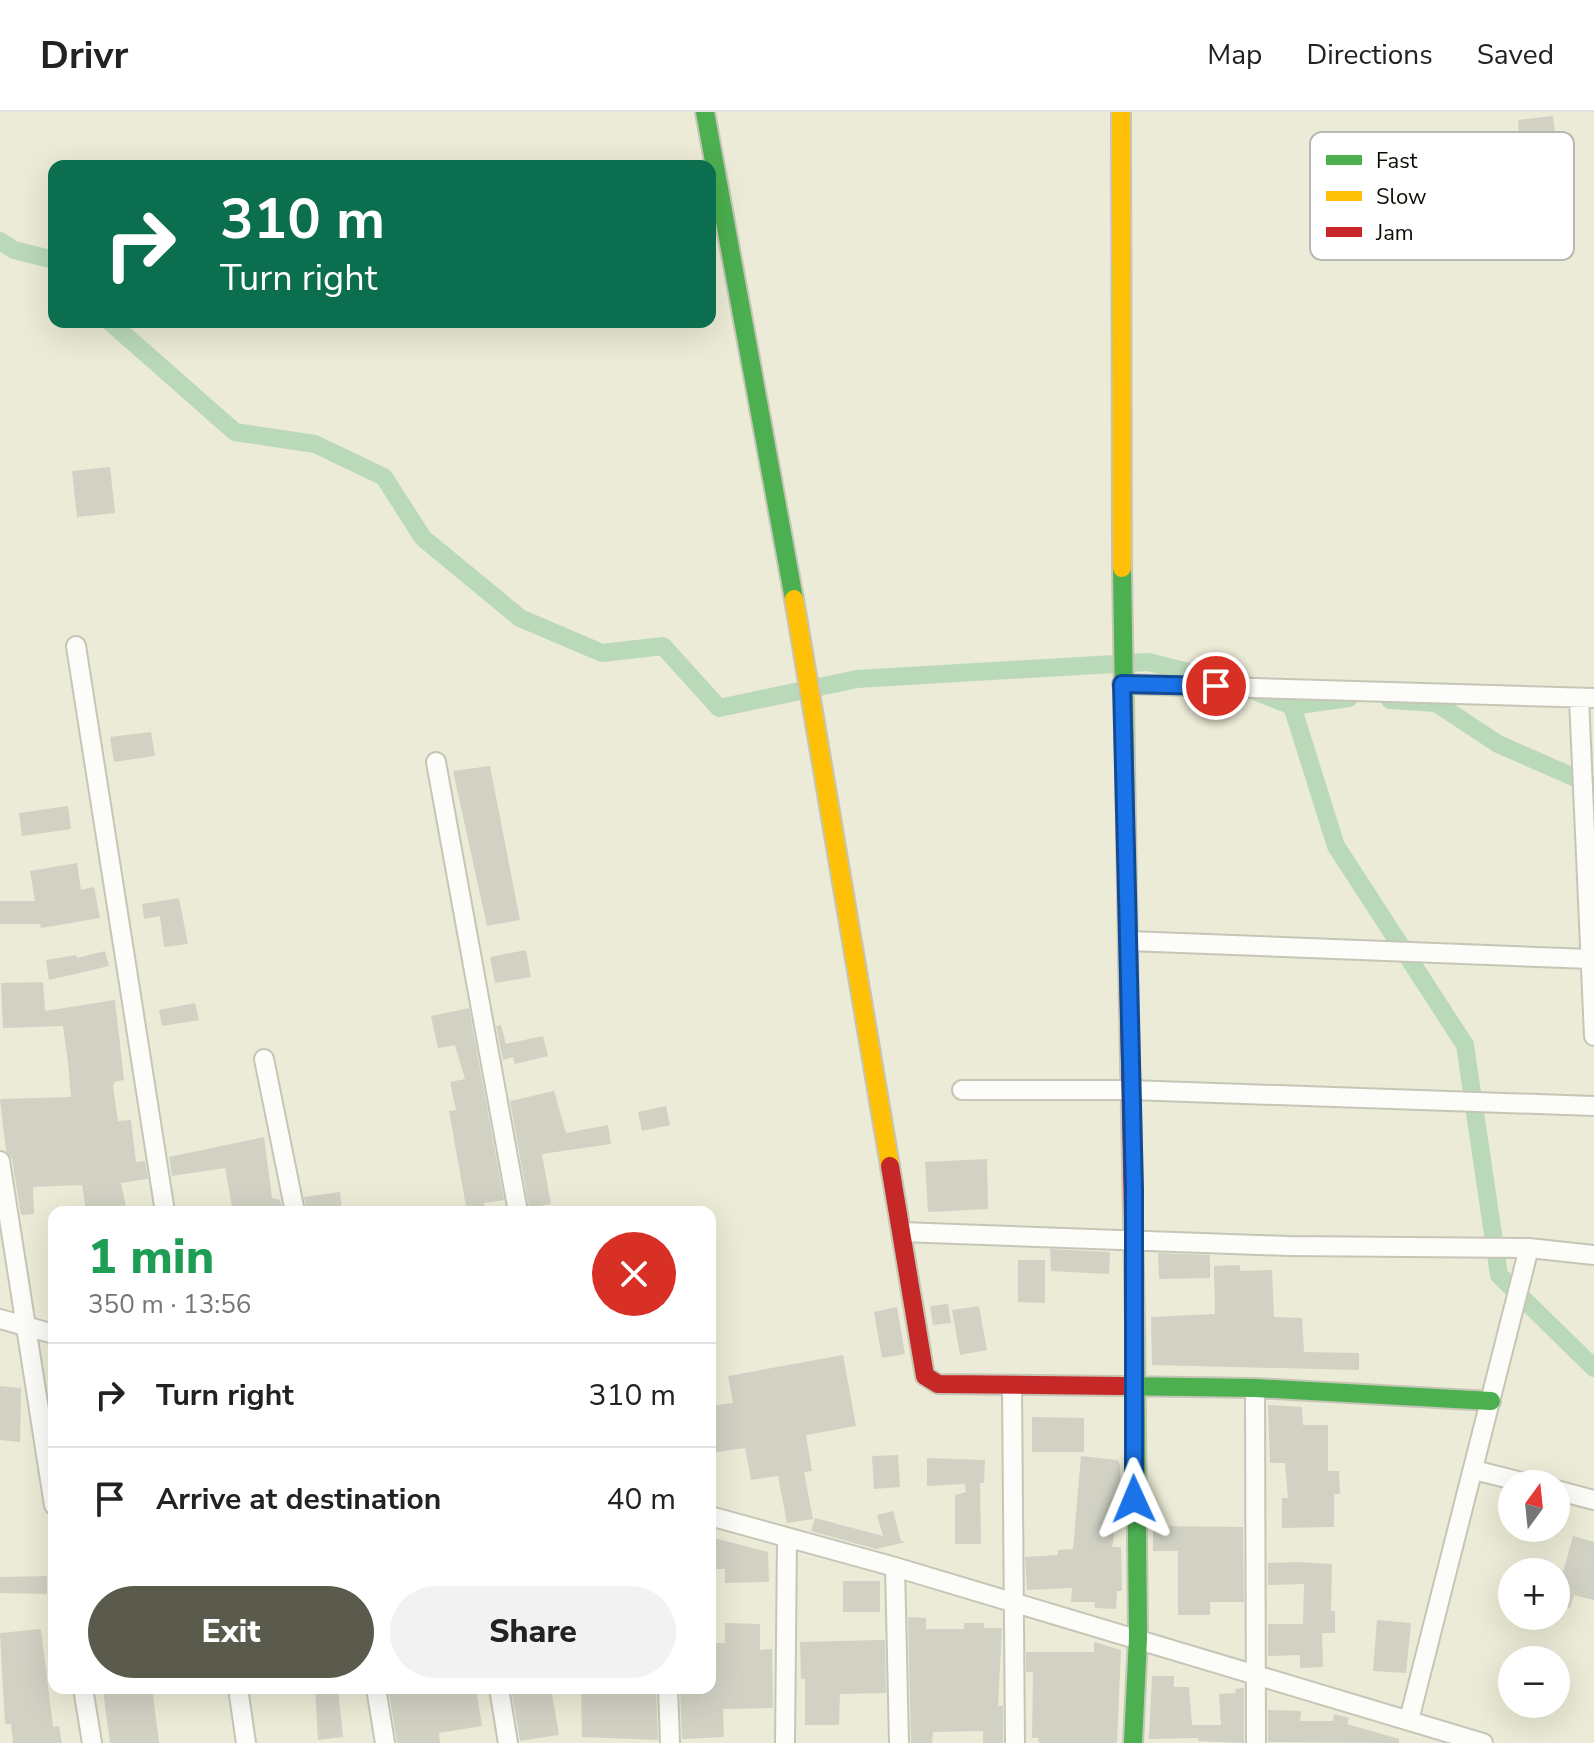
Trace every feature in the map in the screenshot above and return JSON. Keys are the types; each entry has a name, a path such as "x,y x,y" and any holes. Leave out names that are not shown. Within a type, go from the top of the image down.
{"street":[{"path":"705,112 714,160"},
{"path":"1121,112 1122,684 1134,1239 1138,1638 1133,1743"},
{"path":"716,173 813,702 925,1376 938,1384 1255,1388 1491,1401"},
{"path":"76,646 164,1206"},
{"path":"1122,684 1586,698 1594,1036"},
{"path":"436,762 517,1206"},
{"path":"1129,941 1591,959"},
{"path":"264,1059 294,1206"},
{"path":"962,1090 1130,1090 1594,1106"},
{"path":"0,1161 48,1467"},
{"path":"901,1232 1288,1246 1529,1248 1594,1255"},
{"path":"1409,1720 1529,1248"},
{"path":"0,1319 48,1332"},
{"path":"1012,1386 1015,1743"},
{"path":"1255,1388 1256,1743"},
{"path":"1474,1470 1498,1476"},
{"path":"1570,1494 1594,1500"},
{"path":"716,1518 1138,1638 1483,1743"},
{"path":"785,1743 787,1539"},
{"path":"895,1567 899,1743"},
{"path":"84,1694 92,1743"},
{"path":"239,1694 246,1743"},
{"path":"377,1694 385,1743"},
{"path":"500,1694 508,1743"},
{"path":"668,1694 670,1743"}],"building":[{"path":"1553,116 1555,132 1519,132 1518,120"},
{"path":"110,467 115,513 77,517 72,471"},
{"path":"151,732 155,756 114,762 110,737"},
{"path":"490,766 520,920 487,926 453,771"},
{"path":"68,806 71,829 22,836 19,813"},
{"path":"77,863 81,890 94,887 100,918 41,928 40,924 0,924 0,901 35,901 30,871"},
{"path":"179,898 188,944 164,947 160,916 144,919 142,904"},
{"path":"526,950 531,977 495,983 490,957"},
{"path":"105,951 109,966 49,980 46,960 76,955 77,958"},
{"path":"43,982 45,1011 115,1000 124,1080 114,1082 113,1087 118,1121 131,1120 136,1162 145,1161 148,1179 121,1183 126,1206 85,1206 82,1185 33,1187 34,1214 21,1215 12,1159 6,1151 0,1099 71,1097 63,1026 3,1028 1,983"},
{"path":"195,1003 199,1020 162,1026 159,1010"},
{"path":"469,1008 504,1200 484,1203 485,1206 466,1206 449,1111 456,1110 450,1082 465,1079 455,1045 438,1048 431,1016"},
{"path":"501,1025 506,1044 543,1036 548,1056 515,1064 513,1057 503,1060 496,1026"},
{"path":"554,1091 566,1133 608,1125 611,1144 542,1154 551,1204 529,1206 510,1101"},
{"path":"666,1106 670,1125 642,1131 638,1112"},
{"path":"264,1137 272,1198 280,1200 282,1206 232,1206 225,1168 172,1176 169,1157"},
{"path":"987,1159 988,1209 928,1212 925,1162"},
{"path":"340,1192 341,1206 306,1206 304,1197"},
{"path":"1050,1249 1110,1252 1109,1274 1051,1271"},
{"path":"1158,1253 1210,1255 1210,1278 1159,1279"},
{"path":"1018,1260 1045,1260 1045,1303 1018,1302"},
{"path":"1240,1265 1240,1271 1272,1270 1274,1317 1302,1318 1304,1352 1359,1353 1359,1370 1152,1365 1151,1317 1215,1314 1214,1266"},
{"path":"948,1304 951,1323 933,1325 930,1306"},
{"path":"979,1306 987,1350 960,1355 952,1310"},
{"path":"897,1307 905,1354 882,1358 874,1312"},
{"path":"843,1355 856,1426 806,1435 812,1471 804,1472 813,1519 787,1523 778,1476 751,1480 745,1448 716,1452 716,1405 733,1403 728,1376"},
{"path":"0,1386 21,1388 20,1442 0,1440"},
{"path":"1268,1405 1302,1407 1303,1425 1328,1425 1328,1471 1339,1471 1340,1494 1334,1494 1334,1527 1282,1528 1282,1498 1288,1498 1285,1463 1270,1463"},
{"path":"1032,1417 1084,1418 1084,1452 1032,1452"},
{"path":"898,1455 900,1487 874,1489 872,1456"},
{"path":"1081,1456 1118,1460 1120,1465 1121,1498 1112,1547 1121,1547 1122,1591 1117,1591 1116,1609 1095,1608 1095,1602 1071,1602 1072,1588 1027,1590 1025,1557 1058,1555 1058,1550 1073,1549"},
{"path":"927,1458 985,1460 984,1483 980,1483 981,1544 955,1544 955,1495 966,1492 965,1484 927,1486"},
{"path":"893,1511 901,1541 906,1542 876,1549 811,1531 815,1518 883,1536 877,1515"},
{"path":"1153,1526 1243,1527 1244,1602 1210,1602 1210,1615 1178,1615 1178,1551 1153,1551"},
{"path":"1573,1536 1594,1542 1594,1600 1574,1595 1570,1608 1570,1558 1567,1558"},
{"path":"716,1539 768,1552 769,1582 725,1583 725,1569 716,1569"},
{"path":"1268,1563 1332,1564 1331,1611 1335,1611 1335,1633 1322,1633 1323,1667 1300,1668 1300,1655 1268,1656 1268,1624 1303,1624 1304,1584 1268,1585"},
{"path":"47,1576 47,1594 0,1593 0,1577"},
{"path":"843,1581 880,1581 880,1612 843,1612"},
{"path":"908,1617 926,1618 926,1629 964,1629 964,1623 984,1623 984,1628 1002,1628 998,1706 1003,1706 1003,1743 983,1743 983,1731 933,1732 932,1743 911,1743"},
{"path":"1377,1620 1411,1623 1406,1673 1373,1671"},
{"path":"725,1623 760,1624 760,1650 772,1649 773,1708 723,1709 724,1737 682,1739 680,1694 716,1694 716,1643 725,1643"},
{"path":"41,1629 53,1727 59,1726 62,1743 13,1743 11,1724 5,1724 0,1633"},
{"path":"885,1640 886,1693 840,1694 839,1725 805,1725 805,1679 801,1679 800,1642"},
{"path":"1094,1642 1121,1650 1117,1743 1039,1743 1038,1738 1032,1738 1033,1672 1026,1672 1026,1652 1094,1652"},
{"path":"1152,1676 1174,1676 1174,1687 1189,1687 1192,1725 1221,1725 1219,1694 1236,1693 1235,1689 1244,1688 1244,1743 1198,1741 1198,1738 1149,1739"},
{"path":"104,1694 153,1694 159,1743 110,1743"},
{"path":"315,1694 339,1694 343,1737 318,1740"},
{"path":"389,1694 477,1694 482,1726 439,1733 440,1743 397,1743"},
{"path":"512,1694 552,1694 559,1735 520,1741"},
{"path":"581,1694 656,1694 658,1740 582,1737"},
{"path":"1268,1710 1301,1711 1300,1721 1333,1721 1334,1714 1349,1718 1347,1724 1399,1739 1399,1743 1268,1742"}],"waterway":[{"path":"0,241 14,250 48,258"},
{"path":"117,328 235,432 315,444 384,477 423,538 520,618 602,653 663,646 719,708 857,679 1148,662 1234,683 1292,706 1349,698"},
{"path":"1390,700 1436,703 1498,744 1594,786"},
{"path":"1292,706 1336,846 1465,1045 1499,1275 1594,1368"}],"traffic: fast":[{"path":"705,112 714,160"},
{"path":"716,172 794,599"},
{"path":"1122,568 1128,957"},
{"path":"1133,1743 1138,1638 1135,1323"},
{"path":"1121,1386 1255,1388 1491,1401"}],"traffic: slow":[{"path":"1121,112 1122,568"},
{"path":"794,599 890,1166"}],"traffic: jam":[{"path":"1128,957 1135,1323"},
{"path":"890,1166 925,1376 938,1384 1121,1386"}],"route":[{"path":"1134,1499 1134,1189 1122,684 1216,686"}]}
